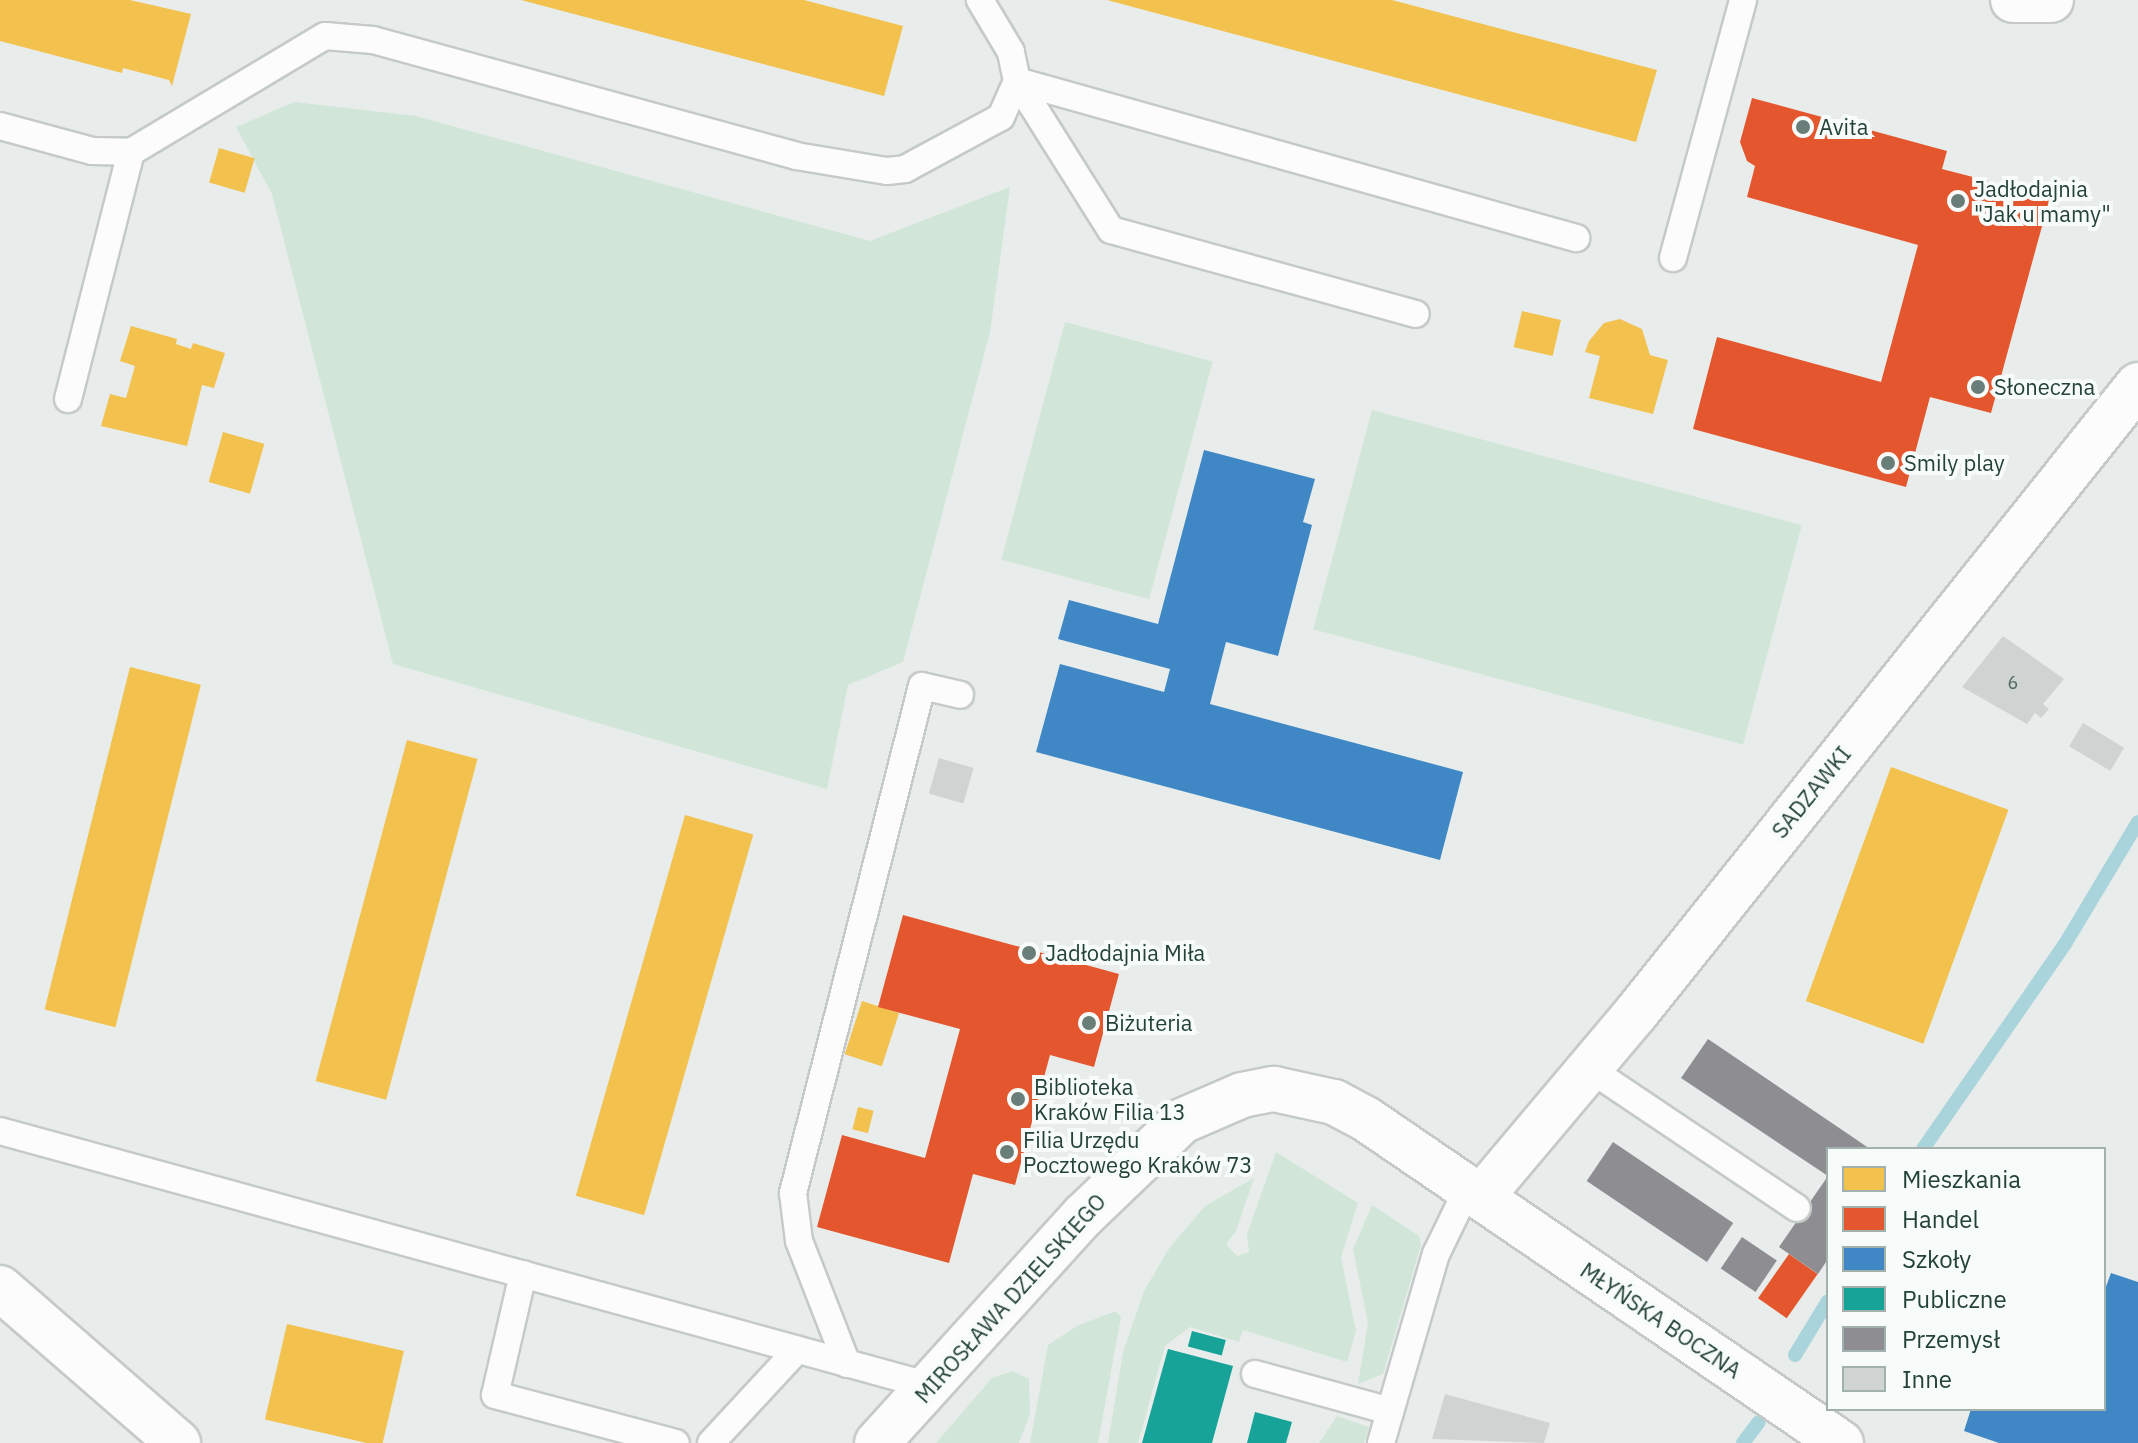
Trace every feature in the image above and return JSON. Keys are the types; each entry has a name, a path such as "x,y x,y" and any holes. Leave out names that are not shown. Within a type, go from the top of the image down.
{"street":[{"path":"2013,0 2051,0"},
{"name":"SADZAWKI","path":"1475,1192 1590,1069 2138,385"},
{"name":"MIROSŁAWA DZIELSKIEGO","path":"877,1443 1135,1163 1182,1121 1242,1095 1274,1089 1334,1102 1475,1192"},
{"name":"MŁYŃSKA BOCZNA","path":"1475,1192 1841,1443"},
{"path":"0,1288 178,1443"}],"lane":[{"path":"980,0 1011,52 1017,81 1111,230 1416,314"},
{"path":"1673,258 1743,0"},
{"path":"0,126 92,151 131,152 325,36 373,40 796,156 874,170 905,169 1001,117 1017,81"},
{"path":"1017,81 1576,238"},
{"path":"68,399 131,152"},
{"path":"847,1364 799,1241 793,1193 922,686 960,695"},
{"path":"1590,1069 1797,1208"},
{"path":"0,1131 930,1386"},
{"path":"1381,1443 1436,1254 1475,1192"},
{"path":"523,1274 495,1395 676,1443"},
{"path":"711,1443 797,1350"},
{"path":"1255,1374 1390,1411"}],"green space":[{"path":"294,102 416,116 870,241 1010,187 990,332 903,662 848,685 827,789 393,664 272,194 236,127"},
{"path":"1065,322 1213,362 1149,599 1001,560"},
{"path":"1372,410 1802,525 1743,744 1313,629"},
{"path":"1276,1152 1358,1203 1341,1257 1356,1331 1347,1362 1243,1330 1239,1342 1190,1327 1165,1346 1138,1443 1108,1443 1123,1352 1144,1291 1170,1247 1205,1206 1254,1178 1236,1231 1226,1244 1237,1256 1249,1252 1247,1234"},
{"path":"1372,1205 1419,1236 1421,1245 1383,1374 1358,1384 1368,1323 1353,1249"},
{"path":"1116,1311 1121,1317 1098,1443 1030,1443 1048,1345 1077,1326"},
{"path":"1013,1371 1029,1379 1030,1414 1019,1443 936,1443 992,1378"},
{"path":"1337,1416 1369,1427 1364,1443 1319,1443"}],"building: Mieszkania":[{"path":"0,0 130,0 191,14 172,86 169,80 123,68 122,73 0,41"},
{"path":"521,0 804,0 903,26 884,96"},
{"path":"1107,0 1392,0 1657,70 1636,142"},
{"path":"219,148 255,158 245,193 209,183"},
{"path":"1522,311 1561,320 1553,356 1514,347"},
{"path":"1620,319 1642,329 1650,355 1668,360 1653,414 1589,398 1600,356 1585,352 1589,341 1604,323"},
{"path":"131,326 177,339 176,344 191,349 193,343 225,353 214,388 202,385 187,446 101,426 110,394 126,398 135,366 120,361"},
{"path":"223,432 264,444 250,494 209,482"},
{"path":"130,667 201,685 115,1027 45,1010"},
{"path":"407,740 478,759 386,1100 316,1081"},
{"path":"1891,767 2008,810 1923,1044 1806,1001"},
{"path":"685,815 753,835 644,1215 576,1196"},
{"path":"862,1001 899,1013 882,1066 845,1054"},
{"path":"858,1107 874,1111 868,1133 852,1129"},
{"path":"287,1324 404,1351 383,1443 367,1443 265,1419"}],"building: Handel":[{"path":"1752,98 1947,151 1942,169 2050,197 1991,413 1930,397 1906,487 1693,429 1717,337 1881,382 1918,245 1747,197 1755,166 1747,161 1740,142"},
{"path":"903,915 1119,974 1094,1067 1050,1055 1015,1185 973,1174 949,1263 817,1227 842,1135 925,1158 960,1029 878,1007"},
{"path":"1789,1254 1818,1274 1787,1318 1758,1298"}],"building: Szkoły":[{"path":"1204,450 1315,479 1303,522 1312,525 1278,656 1226,642 1210,704 1463,772 1440,860 1036,752 1060,664 1164,692 1170,669 1058,639 1069,600 1158,624"},
{"path":"2111,1273 2138,1282 2138,1443 1999,1443 1964,1431 1970,1411 2106,1411 2106,1287"}],"building: Publiczne":[{"path":"1192,1331 1226,1340 1222,1356 1188,1346"},
{"path":"1168,1349 1233,1366 1212,1443 1142,1443"},
{"path":"1255,1412 1292,1422 1286,1443 1247,1443"}],"building: Przemysł":[{"path":"1708,1039 1867,1147 1826,1147 1826,1175 1681,1078"},
{"path":"1613,1142 1733,1223 1707,1262 1587,1181"},
{"path":"1826,1179 1826,1262 1818,1274 1779,1247"},
{"path":"1742,1237 1777,1260 1756,1292 1721,1269"}],"building: Inne":[{"path":"2003,636 2064,679 2043,704 2049,709 2041,718 2035,713 2027,724 1962,687"},
{"path":"2083,723 2124,748 2110,771 2069,746"},
{"path":"939,758 974,768 963,803 929,794"},
{"path":"1445,1394 1550,1423 1544,1443 1432,1439"}],"waterway":[{"path":"1924,1147 2065,944 2138,822"},
{"path":"1795,1355 1826,1304"},
{"path":"1743,1443 1759,1422"}],"place":[{"name":"Avita","path":"1803,127"},
{"name":"Jadłodajnia \"Jak u mamy\"","path":"1958,201"},
{"name":"Słoneczna","path":"1978,387"},
{"name":"Smily play","path":"1888,463"},
{"name":"Jadłodajnia Miła","path":"1029,953"},
{"name":"Biżuteria","path":"1089,1023"},
{"name":"Biblioteka Kraków Filia 13","path":"1018,1099"},
{"name":"Filia Urzędu Pocztowego Kraków 73","path":"1007,1152"}]}
